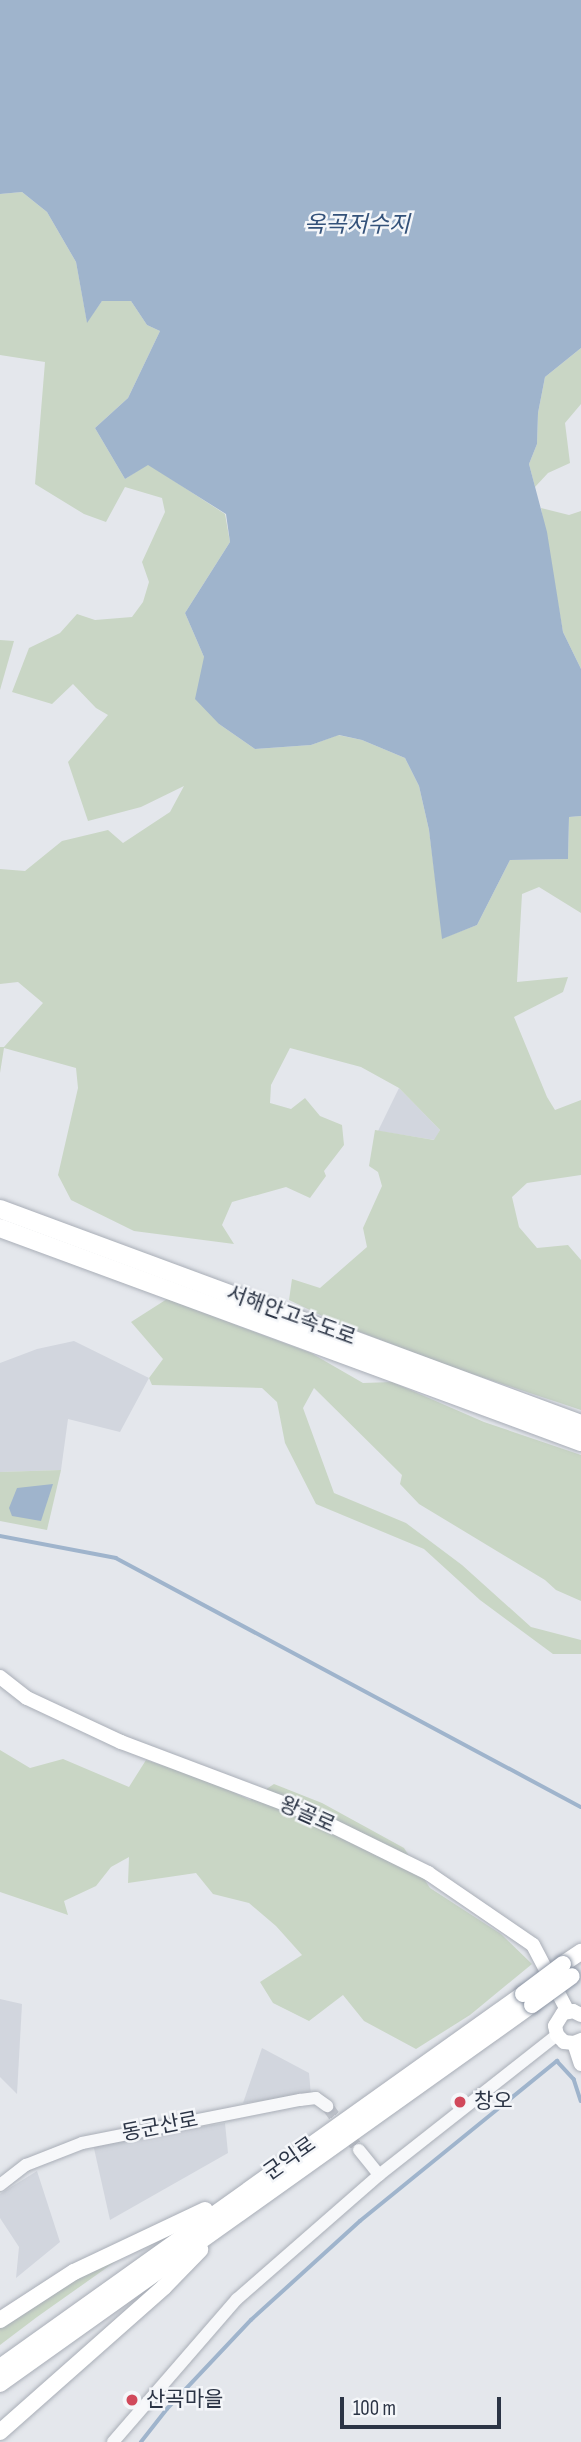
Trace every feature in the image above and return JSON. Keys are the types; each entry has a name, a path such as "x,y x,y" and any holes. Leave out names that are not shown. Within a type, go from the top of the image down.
{"highway":[{"name":"서해안고속도로","path":"0,1209 581,1424"},
{"name":"서해안고속도로","path":"0,1228 581,1442"},
{"name":"군익로","path":"0,2367 239,2194 572,1970 581,1952"},
{"name":"군익로","path":"0,2384 230,2219 528,1999"},
{"path":"0,2320 74,2272 239,2194"},
{"path":"0,2432 164,2287 230,2219"}],"main road":[{"name":"왕골로","path":"0,1678 27,1698 110,1736 298,1809 428,1873 533,1945 574,2013"},
{"path":"574,2013 556,2021 557,2035 564,2042 578,2042 581,2064"}],"street":[{"path":"113,2442 237,2299 379,2175 557,2035"},
{"name":"동군산로","path":"0,2185 26,2165 82,2143 300,2100 316,2098 327,2106"},
{"path":"359,2150 379,2175"}],"shaded area":[{"path":"399,1088 440,1130 435,1140 378,1131"},
{"path":"74,1341 149,1378 120,1432 68,1419 61,1470 0,1472 0,1363 37,1349"},
{"path":"0,1999 22,2004 17,2094 0,2077"},
{"path":"262,2048 309,2073 311,2095 243,2103"},
{"path":"225,2123 228,2153 110,2220 93,2144"},
{"path":"37,2171 60,2242 16,2278 19,2247 0,2218 0,2194"}],"green space":[{"path":"22,192 47,212 76,262 87,322 102,301 131,301 147,325 160,331 128,398 95,428 125,479 148,464 225,514 230,542 185,613 204,657 219,724 255,749 311,745 338,735 362,740 405,758 419,786 429,830 443,938 477,925 510,860 568,859 569,817 581,816 581,913 539,887 522,894 517,982 568,977 563,992 514,1017 555,1110 581,1100 581,1175 527,1183 512,1197 519,1227 537,1248 568,1245 581,1260 581,1410 454,1368 339,1324 289,1300 292,1279 320,1288 367,1247 363,1228 382,1186 378,1172 369,1166 375,1130 434,1140 440,1130 399,1088 361,1067 290,1048 271,1085 270,1103 291,1109 305,1098 320,1116 342,1125 344,1145 324,1171 326,1176 310,1198 286,1187 232,1202 222,1225 234,1244 134,1231 71,1200 58,1175 78,1088 76,1068 4,1048 0,1073 0,1047 4,1047 43,1003 18,982 0,984 0,869 25,871 62,841 108,830 123,843 170,812 184,786 141,807 88,821 68,762 108,715 96,708 73,684 52,704 12,692 29,648 60,633 77,614 95,620 132,617 143,602 149,582 142,562 165,512 162,498 125,487 106,522 84,514 35,484 45,362 0,355 0,194"},
{"path":"581,348 581,404 565,423 570,463 548,473 535,487 529,464 537,444 538,413 545,377"},
{"path":"541,508 569,515 581,511 581,669 563,632"},
{"path":"0,640 14,641 0,690"},
{"path":"167,1299 311,1353 363,1383 392,1382 484,1422 581,1455 581,1601 556,1590 545,1580 419,1504 400,1484 402,1475 314,1388 303,1408 334,1493 406,1523 462,1565 531,1627 581,1640 581,1654 553,1654 480,1600 424,1549 316,1504 285,1443 277,1402 262,1388 152,1385 149,1378 163,1359 131,1322"},
{"path":"61,1470 47,1530 0,1521 0,1472"},
{"path":"0,1750 30,1768 63,1759 129,1787 146,1760 210,1781 250,1800 274,1784 322,1803 404,1848 430,1888 501,1934 532,1964 470,2015 416,2049 364,2021 343,1995 309,2021 273,2003 260,1982 302,1955 276,1926 249,1903 213,1894 196,1873 128,1883 129,1857 111,1867 96,1886 64,1901 68,1915 0,1892"},
{"path":"160,2230 37,2317 0,2345 0,2320"}],"water":[{"name":"옥곡저수지","path":"0,0 581,0 581,348 545,377 538,413 537,444 529,464 547,532 563,632 581,669 581,816 569,817 568,859 510,860 477,925 442,939 429,830 419,786 405,758 362,740 339,735 311,745 255,749 219,724 195,699 204,657 185,613 230,542 226,514 148,465 125,479 95,428 128,398 160,331 147,325 131,301 102,301 87,323 76,262 47,212 22,192 0,194"},
{"path":"53,1484 41,1521 12,1516 9,1508 17,1488"}],"waterway":[{"path":"0,1536 116,1558 581,1807"},
{"path":"141,2442 167,2409 251,2320 360,2221 557,2061 574,2079 581,2101"}],"tunnel":[{"path":"327,2106 359,2150"}],"place":[{"name":"창오","path":"460,2102"},
{"name":"산곡마을","path":"132,2400"}]}
